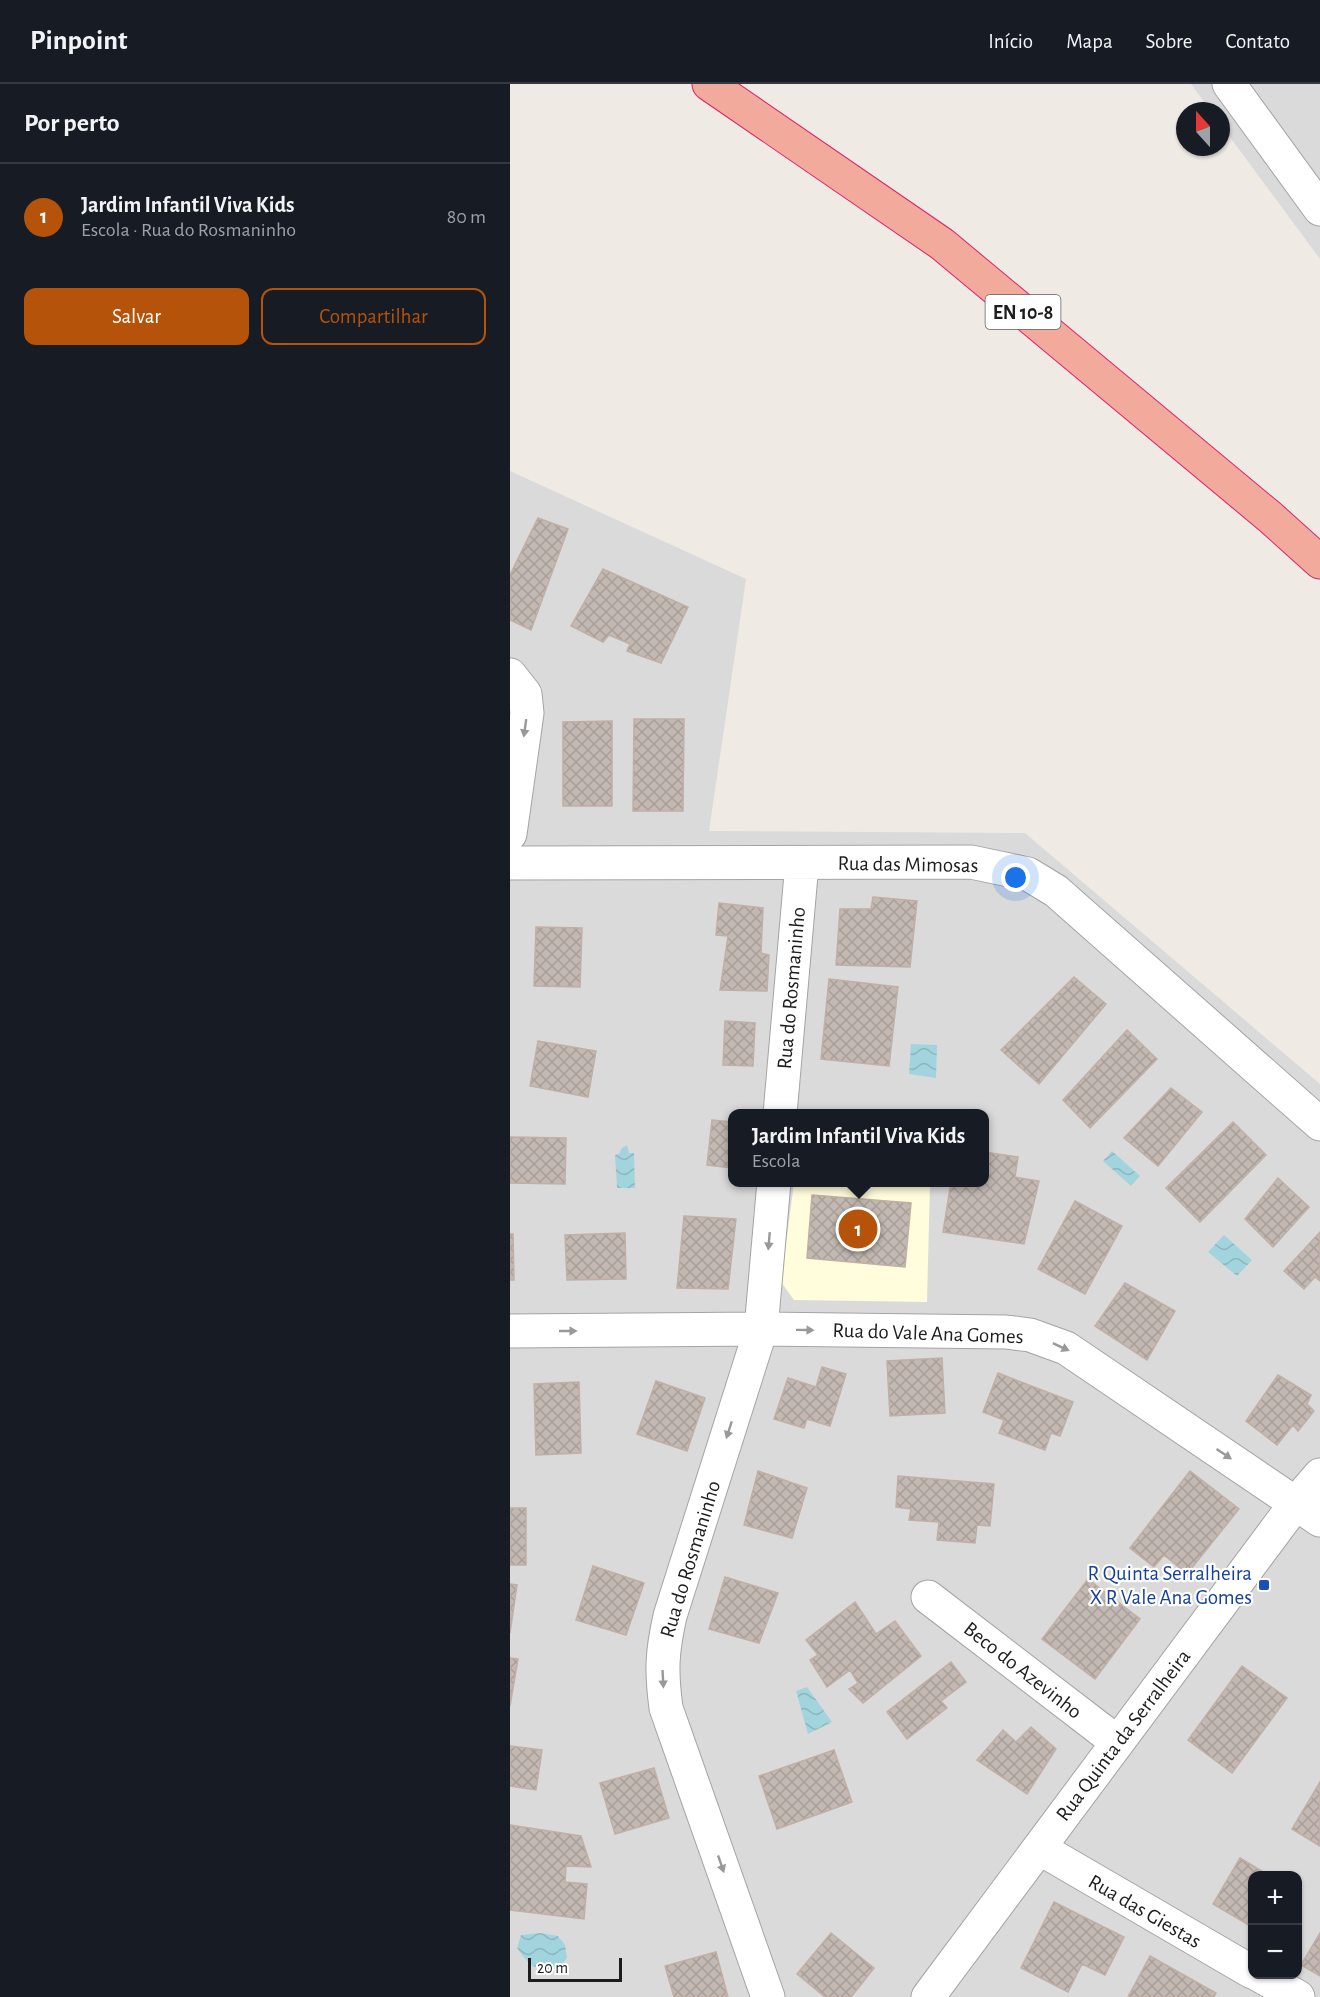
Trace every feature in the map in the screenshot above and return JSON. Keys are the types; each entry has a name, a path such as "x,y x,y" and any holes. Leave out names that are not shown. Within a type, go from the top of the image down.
{"highway":[{"name":"EN 10-8","path":"709,84 942,244 1270,517 1320,562"}],"street":[{"path":"1229,84 1320,209"},
{"path":"510,675 525,694 527,712 510,834"},
{"name":"Rua das Mimosas","path":"510,863 971,862 1028,874 1056,891 1320,1124"},
{"name":"Rua do Rosmaninho","path":"780,1109 802,863"},
{"name":"Rua do Rosmaninho","path":"768,1997 666,1708 662,1678 663,1650 670,1616 761,1329 774,1187"},
{"name":"Rua do Vale Ana Gomes","path":"510,1332 761,1329 1006,1332 1030,1335 1066,1348 1308,1512"},
{"name":"Rua Quinta da Serralheira","path":"928,1997 1117,1742 1308,1512 1320,1475"},
{"name":"Beco do Azevinho","path":"928,1597 1117,1742"},
{"name":"Rua das Giestas","path":"1039,1848 1248,1970"},
{"path":"1266,1979 1298,1997"}],"shaded area":[{"path":"1191,84 1320,84 1320,259 1230,137 1230,102 1204,102"},
{"path":"510,471 746,579 709,831 1025,833 1320,1084 1320,1997 510,1997"},
{"path":"793,1187 930,1187 927,1302 794,1300 781,1282"}],"water":[{"path":"911,1044 937,1045 936,1078 909,1074"},
{"path":"627,1145 629,1153 634,1153 635,1188 617,1188 615,1155"},
{"path":"1112,1151 1140,1176 1131,1186 1103,1161"},
{"path":"1224,1235 1252,1260 1237,1276 1208,1252"},
{"path":"807,1687 832,1722 808,1734 796,1691"},
{"path":"540,1933 558,1936 565,1945 567,1958 559,1968 534,1967 517,1948 521,1935"}],"building":[{"path":"538,518 568,529 531,630 510,620 510,575"},
{"path":"603,569 688,607 661,663 627,651 630,644 609,635 603,642 571,626"},
{"path":"634,719 684,719 683,811 633,811"},
{"path":"612,721 612,806 563,806 563,722"},
{"path":"873,897 917,901 910,967 836,965 840,909 871,909"},
{"path":"719,903 763,908 761,953 769,955 767,991 720,990 728,936 716,935"},
{"path":"536,927 582,928 580,987 534,986"},
{"path":"1074,977 1106,1004 1039,1084 1001,1050"},
{"path":"829,979 898,987 889,1066 821,1059"},
{"path":"725,1021 755,1023 753,1066 723,1065"},
{"path":"1127,1030 1157,1059 1090,1128 1063,1100"},
{"path":"538,1041 596,1051 588,1097 530,1086"},
{"path":"1171,1088 1202,1112 1158,1166 1124,1138"},
{"path":"712,1120 728,1122 728,1168 707,1165"},
{"path":"1233,1122 1266,1155 1200,1222 1166,1188"},
{"path":"510,1137 566,1138 565,1184 510,1183"},
{"path":"989,1153 1018,1157 1015,1177 1039,1181 1024,1244 943,1232 950,1187 989,1187"},
{"path":"1278,1178 1309,1207 1273,1247 1245,1219"},
{"path":"812,1195 911,1203 905,1267 807,1258"},
{"path":"1075,1201 1122,1226 1085,1294 1038,1269"},
{"path":"684,1216 736,1219 728,1289 677,1288"},
{"path":"1320,1232 1320,1281 1315,1277 1304,1289 1284,1271"},
{"path":"625,1233 626,1279 567,1280 565,1235"},
{"path":"510,1234 513,1234 514,1280 510,1280"},
{"path":"1125,1283 1175,1311 1147,1360 1095,1326"},
{"path":"942,1358 945,1413 890,1416 887,1361"},
{"path":"822,1367 846,1374 830,1426 807,1419 804,1428 774,1419 788,1378 816,1387"},
{"path":"998,1373 1073,1402 1060,1436 1051,1433 1045,1450 999,1433 1004,1420 983,1412"},
{"path":"1278,1375 1311,1395 1307,1404 1314,1411 1298,1431 1293,1425 1277,1445 1246,1421"},
{"path":"656,1381 705,1398 687,1451 637,1434"},
{"path":"579,1382 581,1453 536,1455 534,1384"},
{"path":"758,1471 807,1488 792,1538 744,1525"},
{"path":"1190,1471 1239,1509 1187,1574 1164,1555 1154,1567 1130,1548"},
{"path":"898,1476 994,1484 990,1526 977,1525 975,1543 937,1540 939,1522 909,1520 911,1509 896,1507"},
{"path":"510,1508 526,1508 526,1565 510,1565"},
{"path":"593,1566 644,1583 626,1635 576,1620"},
{"path":"725,1577 778,1593 759,1643 709,1629"},
{"path":"1088,1579 1140,1619 1095,1679 1042,1639"},
{"path":"510,1584 517,1585 510,1633"},
{"path":"855,1602 876,1634 895,1621 921,1656 863,1703 849,1689 858,1683 850,1670 827,1687 810,1660 818,1655 806,1640"},
{"path":"510,1658 518,1659 510,1706"},
{"path":"951,1662 966,1682 941,1701 947,1708 907,1739 887,1712"},
{"path":"1242,1666 1287,1698 1232,1773 1188,1740"},
{"path":"1031,1727 1056,1749 1027,1794 977,1760 1003,1730 1016,1742"},
{"path":"510,1746 542,1750 536,1790 510,1786"},
{"path":"834,1750 852,1802 777,1829 759,1776"},
{"path":"654,1768 669,1818 615,1834 600,1783"},
{"path":"1320,1782 1320,1846 1292,1829"},
{"path":"510,1825 581,1836 591,1867 566,1866 565,1882 587,1884 584,1919 510,1910"},
{"path":"1240,1858 1262,1871 1248,1871 1248,1925 1213,1904"},
{"path":"1054,1902 1124,1937 1105,1975 1082,1964 1068,1992 1021,1968"},
{"path":"831,1933 874,1968 851,1997 825,1997 797,1974"},
{"path":"1320,1933 1320,1976 1302,1966"},
{"path":"716,1952 728,1997 674,1997 665,1966"},
{"path":"1150,1956 1216,1993 1214,1997 1128,1997"}],"place":[{"name":"Jardim Infantil Viva Kids","path":"858,1229"},
{"name":"R Quinta Serralheira X R Vale Ana Gomes","path":"1264,1585"}]}
